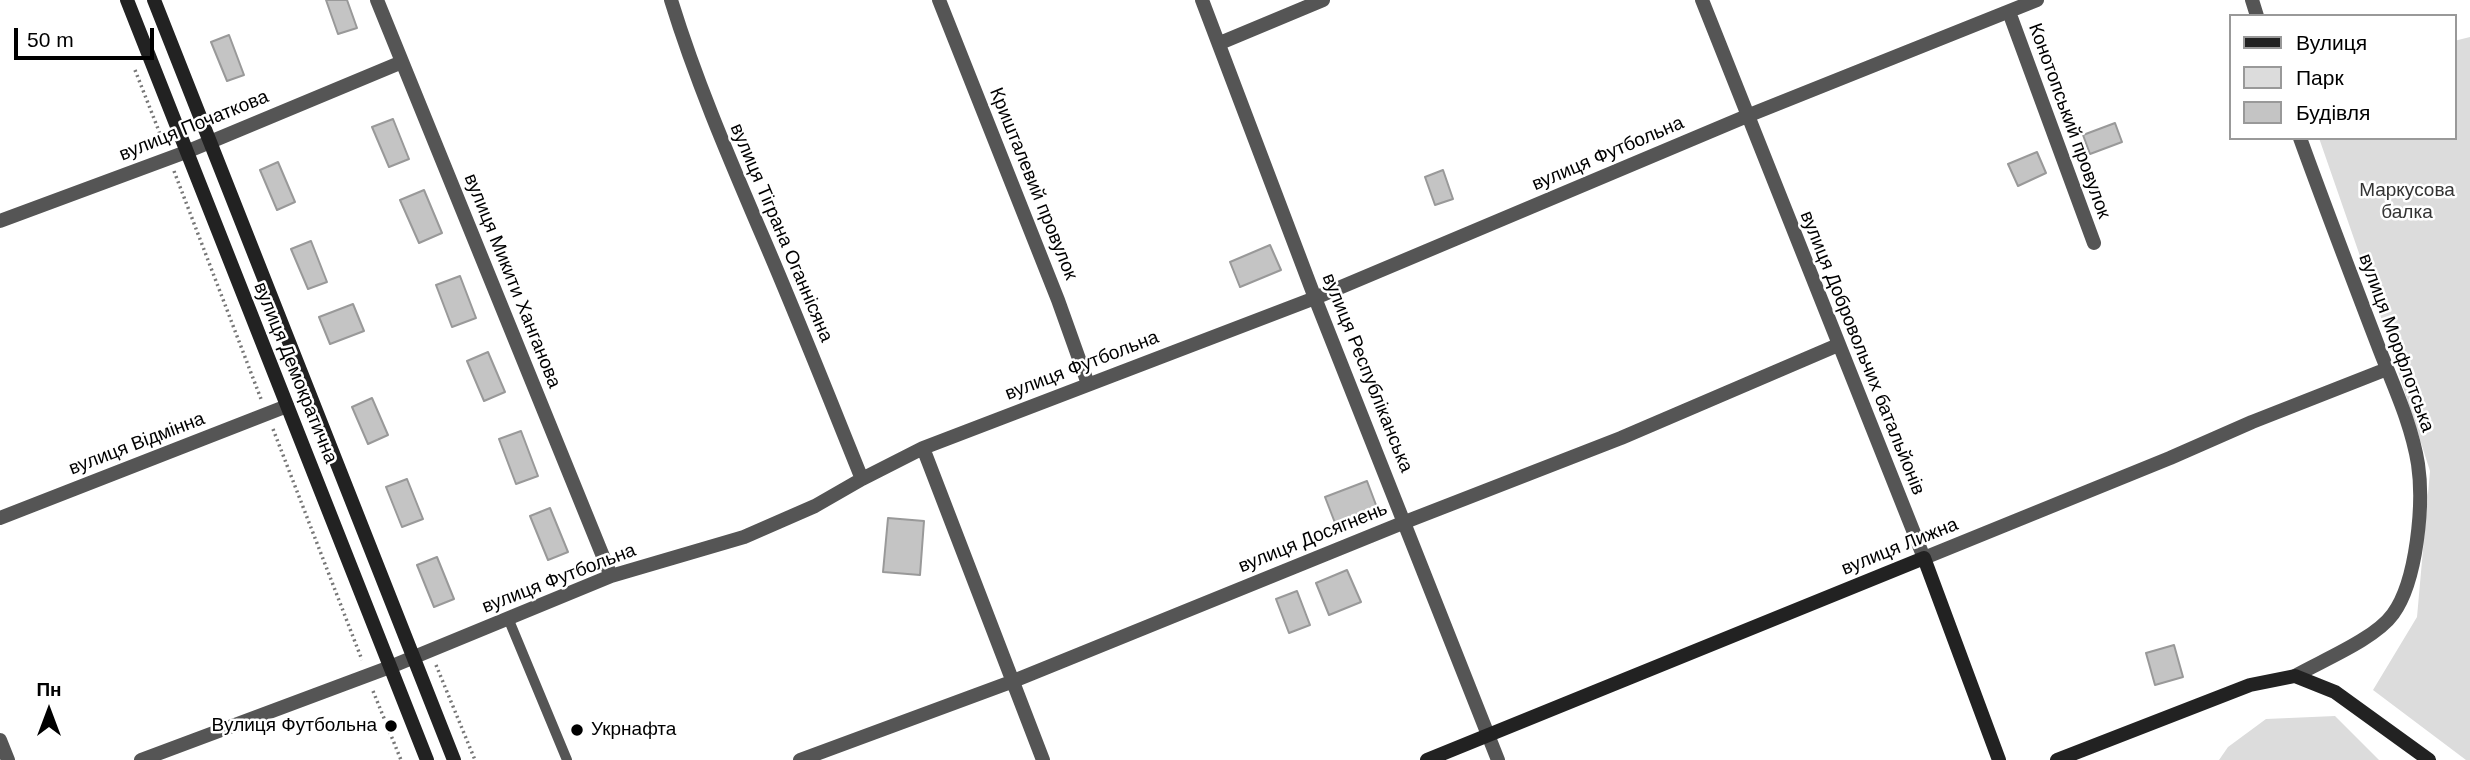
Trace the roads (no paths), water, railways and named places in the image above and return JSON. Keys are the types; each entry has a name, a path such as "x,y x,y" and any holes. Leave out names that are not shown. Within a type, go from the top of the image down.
{"street":[{"name":"вулиця Демократична","path":"127,0 428,760"},
{"name":"вулиця Демократична","path":"154,0 454,760"},
{"name":"вулиця Микити Ханганова","path":"377,0 611,576"},
{"name":"вулиця Тіграна Оганнісяна","path":"671,0 708,109 862,479"},
{"name":"Кришталевий провулок","path":"939,0 1058,300 1088,384"},
{"name":"вулиця Республіканська","path":"1202,0 1315,298 1498,760"},
{"path":"1220,44 1323,0"},
{"name":"вулиця Добровольчих батальйонів","path":"1702,0 1924,558 1999,760"},
{"name":"вулиця Футбольна","path":"141,760 368,676 611,576 744,537 815,506 923,448 1315,298 1747,116 2037,0"},
{"name":"Конотопський провулок","path":"2009,12 2094,243"},
{"name":"вулиця Початкова","path":"0,221 186,152 402,62"},
{"name":"вулиця Морфлотська","path":"2057,760 2250,685 2295,676 2368,636 2391,616 2405,594 2415,549 2420,498 2418,465 2408,418 2301,140"},
{"name":"вулиця Досягнень","path":"800,760 1011,682 1405,522 1621,439 1838,345"},
{"name":"вулиця Лижна","path":"1427,760 2387,369"},
{"name":"вулиця Відмінна","path":"0,518 287,406"},
{"path":"923,448 1042,760"},
{"path":"2295,676 2335,692 2428,760"},
{"path":"0,740 8,760"}],"lane":[{"path":"508,618 567,760"}],"place":[{"name":"Вулиця Футбольна","path":"391,726"},
{"name":"Укрнафта","path":"577,730"}],"park label":[{"name":"Маркусова балка","path":"2407,202"}]}
